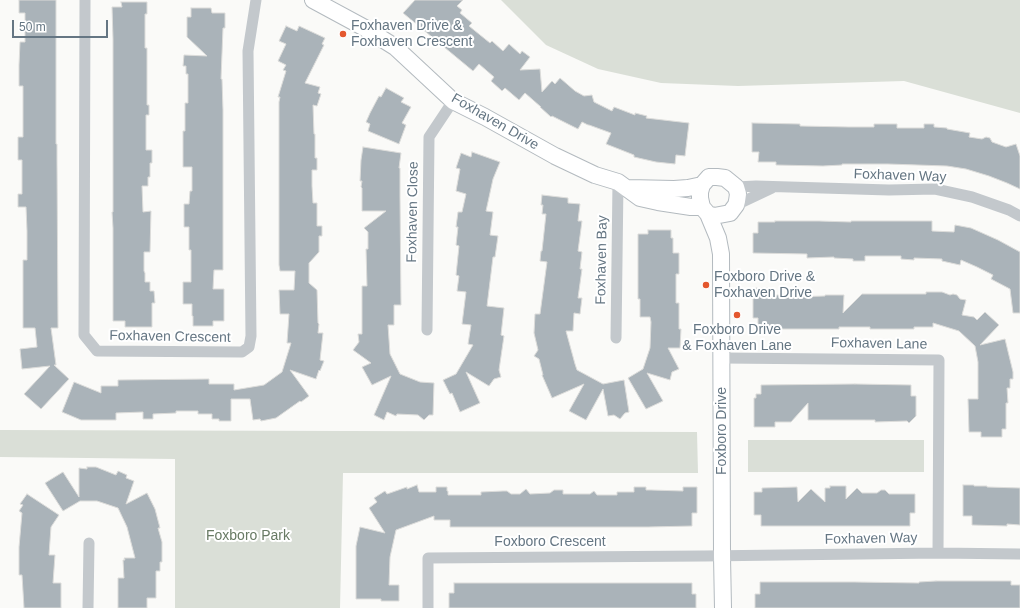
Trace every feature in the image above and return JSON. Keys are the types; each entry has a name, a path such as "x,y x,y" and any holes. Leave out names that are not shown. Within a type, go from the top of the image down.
{"street":[{"name":"Foxhaven Crescent","path":"84,0 84,335 98,351 242,352 249,347 251,336 248,51 256,0"},
{"name":"Foxhaven Drive","path":"313,0 363,27 395,47 453,101 555,156 595,175 622,185 640,198 705,210"},
{"name":"Foxhaven Close","path":"427,330 429,137 453,101"},
{"path":"717,176 725,178 736,187 738,194 733,209 714,216 705,210 700,198 700,192 702,185 709,177 717,176"},
{"name":"Foxhaven Drive","path":"622,185 674,189 702,185"},
{"name":"Foxhaven Bay","path":"616,338 622,185"},
{"name":"Foxhaven Way","path":"736,187 756,186 889,190 935,189 972,197 1009,210 1020,216"},
{"name":"Foxhaven Way","path":"733,209 774,187"},
{"name":"Foxboro Drive","path":"721,254 733,209"},
{"name":"Foxboro Drive","path":"705,210 718,238 721,254 723,608"},
{"name":"Foxhaven Lane","path":"722,358 939,360 938,553"},
{"path":"88,608 89,543"},
{"name":"Foxhaven Way","path":"722,556 938,553 1020,554"},
{"name":"Foxboro Crescent","path":"428,608 428,558 722,556"}],"green space":[{"path":"501,0 1020,0 1020,113 904,81 738,86 661,83 598,69 546,45"},
{"name":"Foxboro Park","path":"0,430 697,432 698,473 343,473 340,608 175,608 175,459 0,457"},
{"path":"748,440 924,440 924,472 748,472"}],"building":[{"path":"19,0 56,0 58,328 51,328 56,365 54,365 69,379 41,409 24,394 50,366 22,369 20,349 37,347 35,328 23,328 23,260 27,260 27,231 26,207 18,207 18,194 22,194 22,160 18,160 18,137 23,137 23,86 19,86 19,65 20,42 25,42 25,13 19,13"},
{"path":"415,0 463,0 457,6 462,10 460,13 472,23 469,26 490,43 492,41 503,51 509,44 520,54 522,51 530,57 520,70 540,69 542,92 552,81 555,84 560,78 575,91 584,96 592,95 594,102 612,111 614,107 635,115 635,113 647,116 646,118 689,123 685,156 676,155 675,164 656,162 634,157 634,155 606,144 611,133 582,122 578,129 552,116 551,117 525,93 519,100 505,88 502,91 491,81 494,77 479,64 473,71 403,13"},
{"path":"121,2 147,2 147,14 145,14 145,48 147,48 147,105 149,105 149,115 146,115 146,150 152,150 152,163 150,163 150,177 148,177 148,186 142,186 143,212 151,211 150,252 144,252 144,271 145,282 150,282 150,291 154,291 155,303 152,303 152,327 125,327 125,321 113,321 112,7 122,7"},
{"path":"191,8 211,8 212,13 225,13 221,79 223,110 223,270 214,270 213,289 224,289 224,321 213,321 213,326 193,326 192,304 183,304 183,282 191,282 189,227 184,227 184,204 189,204 190,191 192,191 192,167 183,167 185,103 188,103 188,74 186,74 186,66 183,66 184,55 207,56 187,37 187,17 191,17"},
{"path":"286,26 297,31 299,26 325,38 322,44 324,45 305,83 320,87 318,93 321,94 317,106 313,105 315,158 317,158 317,170 312,170 312,186 313,203 317,203 317,226 322,226 322,236 319,236 319,252 309,263 309,283 317,290 319,324 318,333 323,333 320,360 324,361 316,379 290,370 309,396 276,418 261,421 260,419 253,420 250,399 231,399 231,421 219,421 219,419 212,419 212,414 198,414 198,411 176,411 176,413 153,414 153,419 143,419 143,412 116,413 116,420 81,420 62,412 74,382 101,393 101,386 118,386 118,380 209,379 209,384 234,384 234,390 264,385 282,372 291,343 287,343 289,314 280,314 279,290 294,290 295,271 280,271 279,265 280,97 278,97 286,71 283,70 286,65 278,61 286,44 279,41"},
{"path":"386,88 404,98 401,102 411,107 402,123 406,125 399,144 368,131 370,124 366,122 379,96 381,97"},
{"path":"752,123 849,127 874,127 874,124 897,124 897,128 924,128 924,124 934,124 934,127 970,133 969,137 982,139 986,137 990,138 992,142 1006,147 1016,144 1020,156 1020,189 989,176 966,169 947,166 842,164 823,166 776,165 776,162 758,162 759,152 752,152"},
{"path":"363,147 401,153 399,168 401,305 394,305 394,325 388,325 390,354 400,374 420,382 434,383 433,415 429,415 424,420 418,415 397,414 396,416 387,412 384,420 374,415 391,376 372,385 362,367 371,363 353,350 359,342 358,334 362,334 362,286 367,286 366,249 368,249 368,232 364,228 386,211 362,211 362,181 360,181"},
{"path":"472,152 500,162 493,179 486,211 493,212 490,235 498,236 495,257 493,257 487,306 504,308 501,335 504,336 499,370 501,377 494,379 489,386 466,372 480,403 460,412 452,393 450,394 443,380 456,374 473,345 468,344 471,325 462,324 466,292 457,291 459,276 456,275 459,246 456,245 458,227 456,227 458,212 462,212 466,194 456,191 460,169 456,168 461,153 471,157"},
{"path":"542,195 568,198 568,203 580,204 578,221 582,221 578,251 582,252 580,269 582,269 578,298 582,298 580,314 574,313 573,331 566,331 577,370 603,384 624,380 629,412 625,413 620,419 614,415 608,416 603,389 586,420 569,411 584,384 552,398 542,375 539,359 534,356 538,350 534,333 535,314 540,314 547,262 540,261 546,214 542,214"},
{"path":"932,221 932,231 954,232 955,225 971,228 1020,252 1020,313 1013,313 1010,289 991,279 993,275 961,260 960,265 942,261 942,259 914,258 914,260 901,259 901,256 865,256 865,261 853,261 853,259 834,257 807,258 807,254 753,253 753,233 758,233 758,222"},
{"path":"648,230 671,230 671,238 673,238 673,253 679,253 679,274 676,274 676,303 679,303 679,329 681,329 680,348 668,348 679,369 672,372 670,380 647,373 663,401 646,409 628,378 643,369 650,348 650,317 640,317 640,299 638,299 638,234 648,234"},
{"path":"753,288 772,288 772,295 787,295 787,297 844,295 843,313 862,294 926,294 926,292 942,292 950,295 957,295 960,299 966,300 962,315 974,317 977,320 985,312 999,325 980,345 1005,339 1013,372 1013,379 1010,379 1010,388 1007,388 1008,403 1006,403 1006,429 1002,429 1002,437 981,437 981,432 969,432 968,399 978,399 978,362 975,346 959,331 933,323 933,327 914,327 914,329 839,327 839,329 758,329 758,318 753,318"},
{"path":"761,385 911,385 911,396 916,396 916,416 909,423 907,421 875,422 875,420 808,420 808,403 791,422 775,422 775,427 754,427 754,398 756,398 756,394 761,394"},
{"path":"87,467 96,467 116,475 118,471 127,475 126,478 134,481 126,504 147,493 155,509 162,542 162,562 160,562 160,571 156,571 156,598 147,598 147,608 118,608 118,578 124,578 123,560 125,560 124,558 135,558 127,527 118,508 97,501 80,501 63,511 45,483 63,472 79,497 79,468 87,469"},
{"path":"417,485 419,492 436,492 436,487 447,487 448,495 481,495 481,492 503,491 507,491 511,494 520,494 526,489 530,494 550,493 554,490 563,490 563,494 590,494 594,491 597,495 617,495 617,492 634,492 634,487 646,487 646,490 683,491 683,487 697,487 697,513 692,513 692,526 648,527 450,527 450,520 434,520 434,516 396,530 390,557 389,585 399,585 399,601 356,599 356,546 360,527 385,533 369,508 377,502 374,498 385,491 387,494"},
{"path":"963,485 1020,488 1020,525 972,525 972,516 963,516"},
{"path":"830,486 846,486 846,499 857,488 862,493 877,493 881,490 885,490 889,494 915,494 915,513 910,513 910,526 761,526 761,515 754,515 754,492 762,492 762,488 797,487 798,502 811,489 825,502 825,488 830,488"},
{"path":"27,494 59,515 51,527 49,555 55,555 53,583 61,583 61,608 24,608 22,575 19,575 19,547 22,513 19,511 23,505 20,504"},
{"path":"936,581 1011,581 1011,585 1020,585 1020,608 755,608 755,594 760,594 760,582 919,583"},
{"path":"454,583 692,583 692,594 696,594 696,608 449,608 449,593 454,593"}],"place":[{"name":"Foxhaven Drive & Foxhaven Crescent","path":"343,34"},
{"name":"Foxboro Drive & Foxhaven Drive","path":"706,285"},
{"name":"Foxboro Drive & Foxhaven Lane","path":"737,315"}]}
